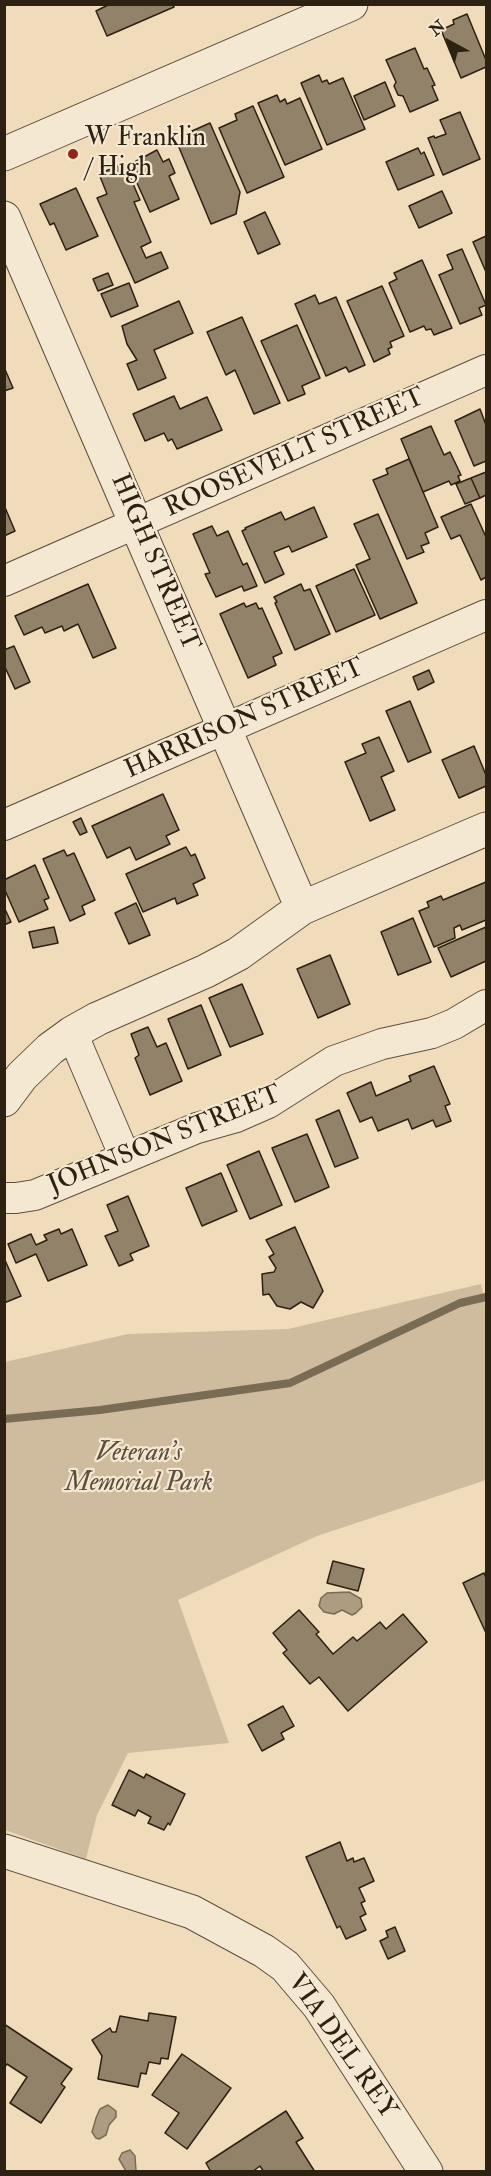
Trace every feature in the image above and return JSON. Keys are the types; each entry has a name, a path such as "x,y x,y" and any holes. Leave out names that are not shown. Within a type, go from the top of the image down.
{"street":[{"path":"4,154 351,4"},
{"name":"HIGH STREET","path":"4,218 302,908"},
{"name":"ROOSEVELT STREET","path":"4,581 486,370"},
{"name":"HARRISON STREET","path":"4,825 486,615"},
{"path":"4,1100 36,1062 72,1033 97,1019 206,971 238,954 302,908 486,829"},
{"name":"JOHNSON STREET","path":"4,1198 35,1195 197,1128 236,1117 268,1103 334,1061 382,1044 432,1033 454,1024 486,1005"},
{"path":"72,1033 125,1157"},
{"name":"VIA DEL REY","path":"4,1851 192,1912 254,1945 285,1966 319,2006 426,2172"}],"green space":[{"name":"Veteran's Memorial Park","path":"481,1284 486,1311 486,1480 317,1536 178,1600 229,1743 128,1753 97,1815 86,1859 5,1830 5,1362 128,1334 288,1329"}],"shaded area":[{"path":"349,1592 361,1599 362,1607 352,1615 342,1610 334,1614 324,1612 319,1606 321,1598 327,1593"},
{"path":"108,2105 116,2111 116,2117 109,2125 106,2135 99,2139 92,2132 100,2109"},
{"path":"130,2150 135,2156 136,2171 126,2171 119,2159 122,2153"}],"building":[{"path":"110,4 173,4 174,7 107,36 96,11"},
{"path":"467,14 486,60 486,67 461,78 441,30 454,24 453,20"},
{"path":"415,48 424,69 427,68 435,85 432,86 438,100 410,112 403,96 398,95 394,86 396,82 386,60"},
{"path":"319,75 322,82 327,80 329,84 343,78 365,129 327,145 301,83"},
{"path":"385,82 395,106 364,120 354,96"},
{"path":"277,95 280,102 285,99 287,104 300,98 322,149 285,165 258,103"},
{"path":"253,106 284,177 247,193 219,128 237,120 235,114"},
{"path":"460,112 480,159 443,175 428,138 446,134 440,120"},
{"path":"210,123 240,192 236,214 211,224 178,145 194,138 192,131"},
{"path":"418,148 421,154 424,152 434,175 398,190 386,162"},
{"path":"157,150 163,162 169,159 175,173 169,176 179,199 150,212 129,165"},
{"path":"124,163 140,200 134,202 151,242 141,247 146,258 161,252 168,268 135,283 97,198 107,194 99,174"},
{"path":"76,188 98,236 66,250 54,223 50,225 40,204"},
{"path":"442,191 452,213 419,228 409,206"},
{"path":"265,212 280,244 258,254 244,222"},
{"path":"486,236 486,272 473,242"},
{"path":"462,249 486,305 479,308 482,315 460,324 439,275 453,269 447,255"},
{"path":"422,260 452,328 434,335 431,329 426,330 424,326 410,332 389,283 397,279 394,273"},
{"path":"108,273 113,285 98,291 93,279"},
{"path":"129,283 138,306 111,317 101,294"},
{"path":"382,286 404,336 390,342 392,347 388,349 390,354 374,362 347,301"},
{"path":"315,295 319,304 336,297 365,365 349,372 346,367 326,376 295,304"},
{"path":"179,301 193,333 154,350 166,378 138,390 127,364 137,360 127,344 122,326"},
{"path":"242,317 280,403 254,414 235,370 226,375 207,332"},
{"path":"297,325 320,378 302,386 305,394 288,401 261,341"},
{"path":"4,367 13,388 4,391"},
{"path":"174,396 180,409 207,397 222,430 177,449 172,439 168,441 164,433 145,441 133,414"},
{"path":"480,409 486,425 486,461 474,466 455,421"},
{"path":"431,426 444,455 450,452 461,475 458,476 460,481 451,485 449,481 423,492 401,439"},
{"path":"409,459 438,527 425,533 429,543 421,546 424,552 407,559 373,480 388,474 386,469"},
{"path":"486,472 486,495 480,498 471,478"},
{"path":"471,478 480,498 465,504 456,484"},
{"path":"471,504 486,537 486,577 481,580 460,535 451,539 441,517"},
{"path":"4,505 15,531 4,536"},
{"path":"314,507 327,537 292,552 289,546 274,552 284,574 265,583 242,531 281,512 285,520"},
{"path":"378,514 417,603 380,619 356,565 370,559 354,524"},
{"path":"212,526 217,536 228,531 243,565 247,563 257,586 244,591 242,586 216,597 205,574 210,573 193,534"},
{"path":"354,569 375,615 336,632 316,586"},
{"path":"88,584 116,648 93,658 78,624 64,631 62,626 45,633 42,627 24,635 15,616"},
{"path":"301,584 304,591 310,589 330,634 295,650 274,597"},
{"path":"244,603 246,607 256,603 259,609 262,608 282,653 273,657 276,665 248,678 220,614"},
{"path":"14,646 30,682 15,689 4,665 4,650"},
{"path":"429,670 434,682 418,690 413,677"},
{"path":"410,701 431,752 408,762 386,711"},
{"path":"379,737 394,771 381,777 395,810 370,821 345,762 366,753 362,744"},
{"path":"474,746 486,775 486,786 459,798 442,760"},
{"path":"163,794 179,830 166,836 170,844 136,860 130,847 107,858 92,826"},
{"path":"81,818 87,832 80,835 73,822"},
{"path":"186,847 191,856 195,854 205,878 193,884 198,895 177,904 175,898 143,912 126,874"},
{"path":"64,850 67,856 74,853 95,900 82,906 85,914 70,921 43,859"},
{"path":"35,865 49,898 44,900 48,909 19,922 4,888 4,880"},
{"path":"486,882 486,920 462,930 460,925 454,928 455,938 434,947 419,911 429,907 427,902 441,896 443,900"},
{"path":"136,903 150,935 129,944 115,913"},
{"path":"4,907 11,922 4,925"},
{"path":"413,918 431,962 398,975 381,932"},
{"path":"54,927 58,943 33,948 29,932"},
{"path":"486,927 486,961 451,977 438,948"},
{"path":"330,955 350,1004 318,1018 297,969"},
{"path":"242,984 263,1034 230,1047 209,998"},
{"path":"201,1005 221,1055 188,1069 168,1019"},
{"path":"148,1027 157,1047 166,1043 182,1081 150,1095 135,1058 139,1055 131,1034"},
{"path":"434,1066 450,1104 445,1106 451,1121 436,1127 433,1120 412,1129 408,1119 378,1131 372,1117 360,1122 347,1093 371,1082 376,1096 411,1081 409,1076"},
{"path":"339,1110 358,1158 335,1167 316,1120"},
{"path":"307,1134 329,1187 295,1202 272,1148"},
{"path":"259,1151 282,1205 250,1219 227,1165"},
{"path":"221,1173 237,1211 202,1226 186,1188"},
{"path":"128,1196 149,1246 130,1254 133,1260 119,1266 105,1236 118,1231 107,1205"},
{"path":"295,1227 323,1291 313,1308 301,1302 290,1309 277,1306 269,1294 263,1295 262,1274 274,1272 276,1268 269,1257 274,1254 266,1240"},
{"path":"59,1229 61,1234 72,1229 87,1265 48,1281 36,1254 16,1263 8,1244 31,1234 36,1245 47,1240 44,1235"},
{"path":"4,1258 21,1296 4,1303"},
{"path":"333,1561 364,1569 358,1591 327,1583"},
{"path":"484,1573 486,1578 486,1633 463,1583"},
{"path":"299,1610 319,1632 316,1634 333,1654 353,1637 357,1641 380,1622 386,1629 403,1614 427,1642 348,1711 319,1677 310,1684 283,1653 287,1650 273,1633"},
{"path":"283,1706 294,1726 281,1733 284,1739 262,1751 248,1725"},
{"path":"129,1770 144,1778 146,1774 185,1794 170,1825 168,1823 164,1830 148,1823 151,1817 138,1810 135,1816 112,1805"},
{"path":"340,1842 347,1861 353,1858 354,1862 364,1858 374,1881 359,1888 365,1901 361,1903 366,1914 360,1917 366,1930 346,1939 340,1926 337,1928 306,1857"},
{"path":"395,1927 405,1951 388,1959 380,1941 388,1937 386,1931"},
{"path":"149,2013 176,2017 168,2059 161,2058 160,2064 149,2062 146,2074 141,2073 138,2087 98,2079 102,2056 92,2040 110,2028 112,2032 116,2032 120,2016 148,2021"},
{"path":"4,2024 72,2069 61,2084 65,2087 41,2123 10,2103 27,2077 7,2064 4,2068"},
{"path":"182,2054 231,2088 187,2149 165,2133 179,2113 152,2095"},
{"path":"286,2111 303,2138 296,2142 315,2172 264,2172 260,2166 252,2172 211,2172 206,2163"}],"waterway":[{"path":"4,1419 100,1410 290,1383 460,1303 486,1297"}],"place":[{"name":"W Franklin / High","path":"73,154"}]}
